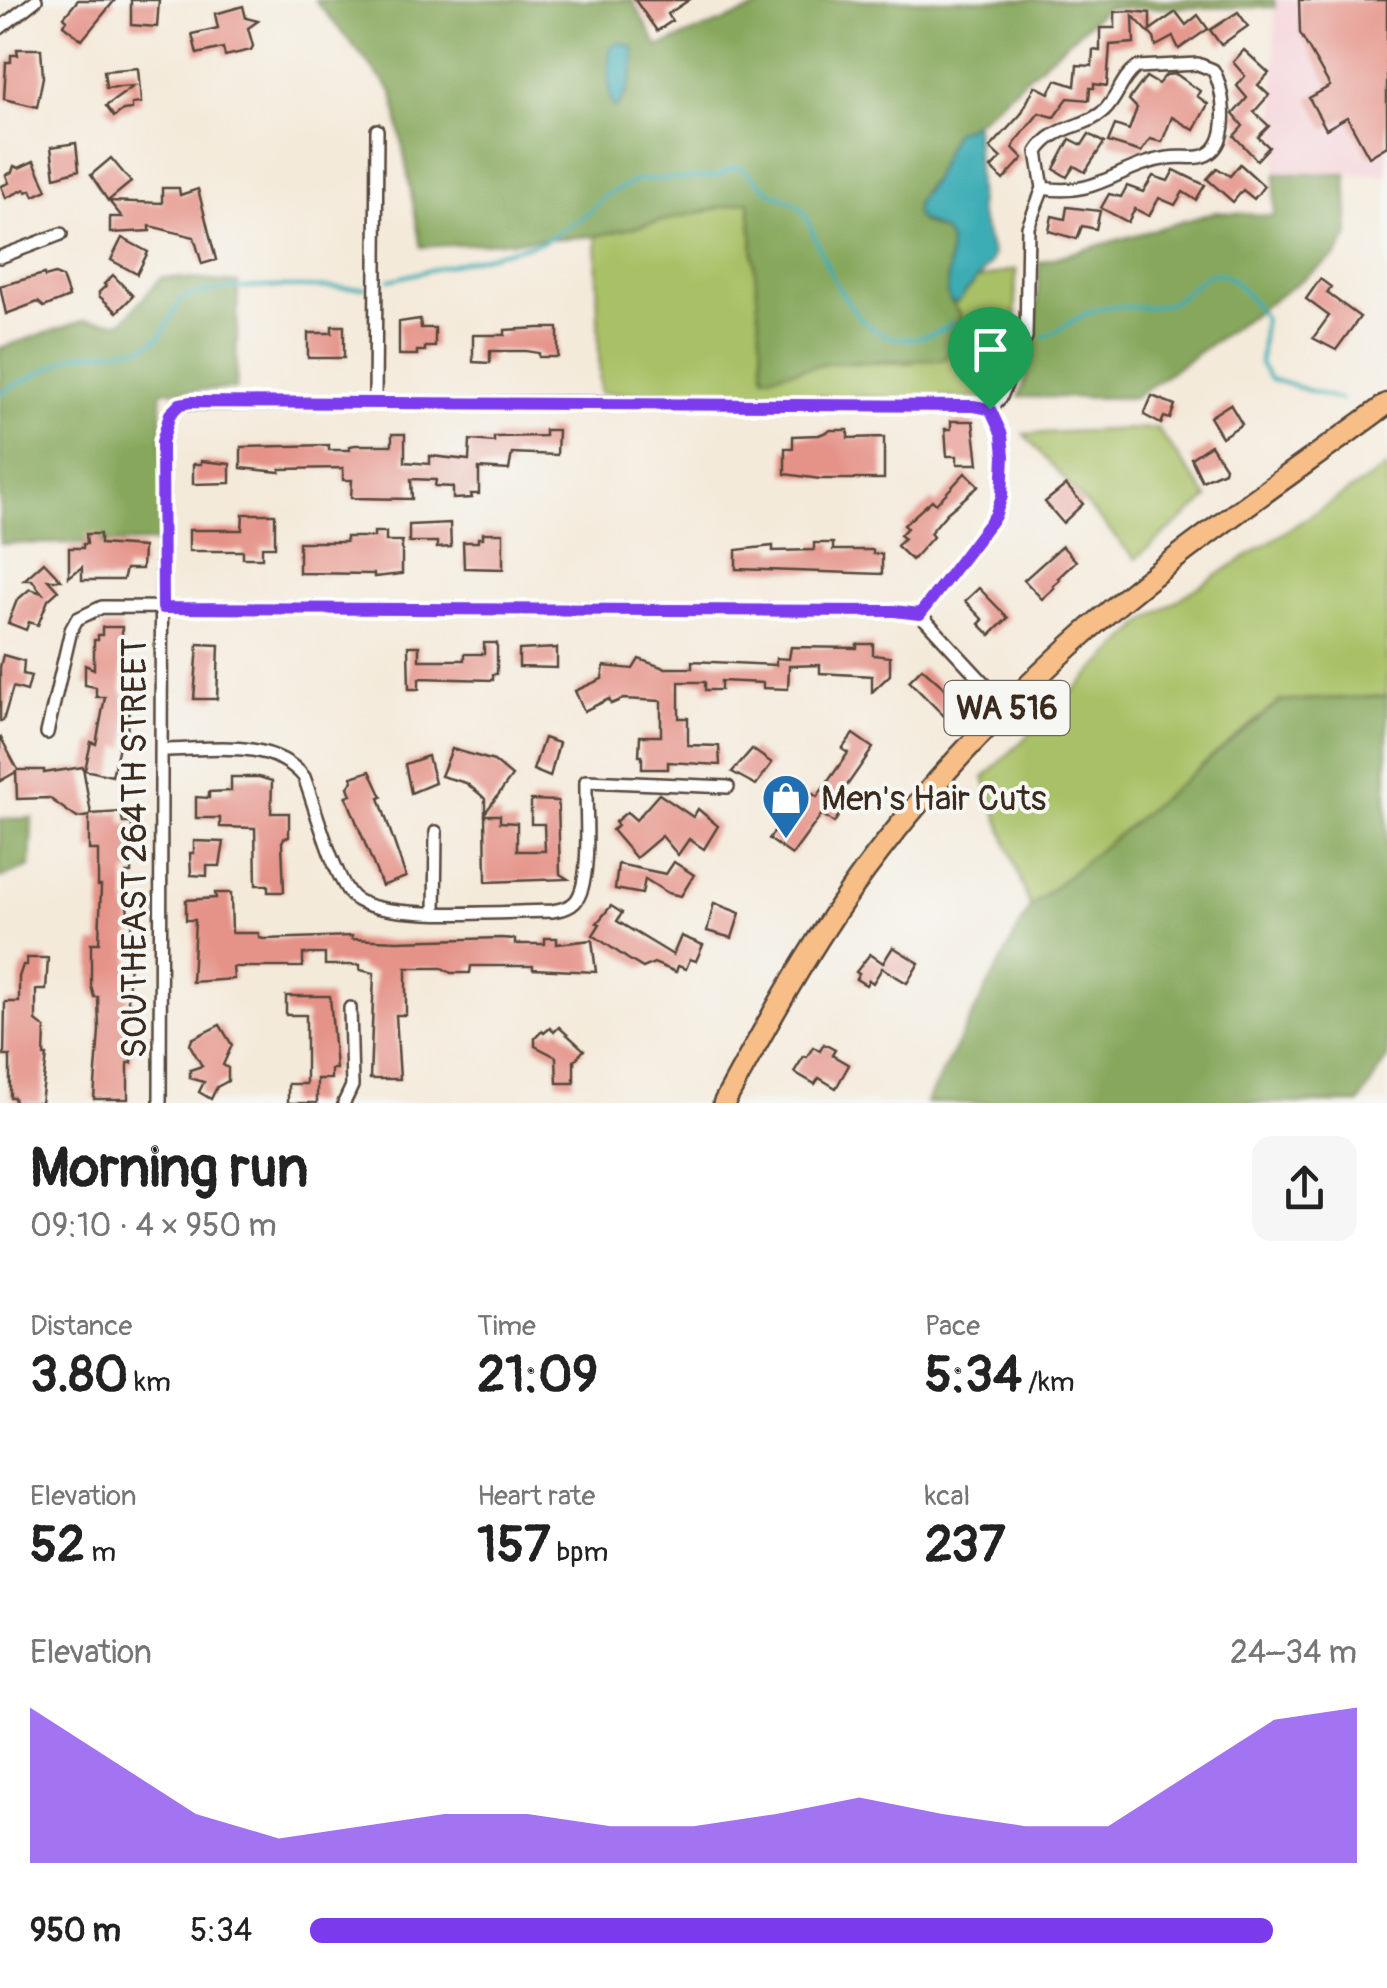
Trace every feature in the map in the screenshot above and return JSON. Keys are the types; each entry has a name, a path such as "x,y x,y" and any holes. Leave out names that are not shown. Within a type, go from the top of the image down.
{"main road":[{"name":"WA 516","path":"724,1103 776,1007 854,886 940,780 1007,708 1124,600 1387,404"}],"street":[{"path":"0,28 36,0"},
{"path":"990,409 1001,397 1024,348 1028,227 1043,188 1038,152 1044,141 1103,112 1130,72 1138,67 1198,64 1213,70 1218,78 1222,134 1208,154 1155,161 1086,190 1063,192 1043,188"},
{"path":"376,130 375,402 990,409"},
{"path":"0,257 61,234"},
{"name":"SOUTHEAST 264TH STREET","path":"160,1103 162,442 170,414 180,404 191,402 375,402"},
{"path":"920,614 995,516 1002,496 1002,435 990,409"},
{"path":"47,733 66,647 77,620 102,607 894,611 920,614 1007,708"},
{"path":"162,750 252,750 293,764 304,777 342,882 354,897 390,910 567,908 577,900 584,875 586,781 728,788"},
{"path":"434,912 436,832"},
{"path":"344,1103 352,1086 350,1008"}],"shaded area":[{"path":"1274,0 1387,0 1387,174 1276,174"}],"green space":[{"path":"315,0 632,0 658,47 778,0 1274,0 1275,7 1106,8 975,123 954,132 932,181 922,191 921,222 945,232 950,242 947,294 961,317 956,344 943,360 833,363 764,376 749,201 596,236 421,247 393,93"},
{"path":"1276,174 1346,174 1349,236 1337,255 1134,398 1019,397 1033,355 1040,262 1216,212 1274,216"},
{"path":"749,201 765,376 833,363 912,363 961,317 951,302 957,302 977,279 1016,269 1015,326 991,394 983,398 600,393 596,236"},
{"path":"162,277 238,283 236,389 161,391 163,542 0,544 0,348 86,320 122,322"},
{"path":"1157,428 1208,498 1135,559 1024,434"},
{"path":"1387,467 1387,696 1280,701 1030,907 984,778 1145,621"},
{"path":"1387,696 1387,1058 1359,1103 926,1103 1030,907 1280,701"},
{"path":"32,818 30,867 0,878 0,819"}],"water":[{"path":"620,42 633,47 634,62 628,88 616,108 612,105 608,76 611,47"},
{"path":"975,123 979,214 993,254 990,264 957,303 951,302 947,294 950,242 944,232 916,217 916,203 932,181 954,132"}],"building":[{"path":"78,0 115,0 82,40 63,25 67,20 64,17"},
{"path":"131,0 159,0 157,27 131,25"},
{"path":"635,0 689,0 668,14 672,21 657,31"},
{"path":"1299,0 1387,0 1387,146 1369,157 1347,117 1326,129 1309,98 1330,86 1300,33"},
{"path":"243,6 246,18 258,21 248,28 251,50 225,56 223,48 197,54 192,34 218,28 215,14"},
{"path":"1115,12 1150,13 1150,30 1176,12 1186,25 1198,15 1208,29 1179,49 1173,37 1156,46 1154,38 1133,16 1134,43 1110,45 1107,86 1094,84 1089,100 1068,98 1054,117 1039,113 1013,148 1023,158 1003,180 991,168 1001,158 990,148 1021,114 1035,86 1049,93 1056,80 1075,86 1077,65 1092,66 1093,50 1100,51 1100,28 1115,28"},
{"path":"1238,12 1248,26 1221,45 1210,30"},
{"path":"17,49 41,49 43,77 37,107 4,99 6,62 11,62 11,55 18,55"},
{"path":"1244,50 1269,73 1258,85 1269,95 1254,112 1269,126 1258,137 1269,147 1257,160 1234,136 1243,126 1233,114 1247,98 1237,86 1245,76 1233,62"},
{"path":"138,68 141,103 132,104 132,109 114,117 106,106 134,86 106,88 104,71"},
{"path":"1176,74 1200,91 1197,96 1208,104 1194,130 1172,117 1162,142 1150,139 1141,152 1108,142 1115,125 1129,130 1137,108 1129,100 1146,77 1158,84 1166,75"},
{"path":"1089,134 1104,143 1085,172 1074,166 1067,177 1054,169 1070,139 1082,145"},
{"path":"76,143 79,170 55,177 51,147"},
{"path":"111,158 131,182 108,201 91,175"},
{"path":"34,161 47,190 34,196 25,189 6,198 1,186 9,183 6,175 14,166 19,168"},
{"path":"1240,164 1264,186 1254,199 1243,190 1233,202 1207,179 1217,168 1230,176"},
{"path":"1174,170 1205,185 1196,200 1183,192 1175,205 1159,198 1149,216 1135,209 1128,222 1101,208 1109,194 1121,197 1127,186 1143,192 1153,176 1168,181"},
{"path":"162,188 179,188 180,195 198,189 216,260 202,264 194,237 150,226 150,231 110,233 110,217 122,217 109,201 162,203"},
{"path":"1067,207 1100,211 1096,229 1082,226 1077,239 1049,231 1052,216 1065,219"},
{"path":"122,238 148,252 137,274 111,260"},
{"path":"44,274 62,277 69,297 44,307 38,302 6,314 0,286"},
{"path":"113,275 133,296 117,312 99,296"},
{"path":"1320,279 1331,287 1327,293 1360,317 1336,350 1313,338 1329,316 1306,299"},
{"path":"420,319 421,328 435,328 435,347 425,347 417,355 399,355 399,322"},
{"path":"332,326 344,326 344,358 308,358 308,333 332,333"},
{"path":"558,328 558,357 539,357 539,353 526,351 490,351 490,363 473,362 473,335"},
{"path":"1152,396 1175,405 1170,419 1164,417 1161,424 1144,415"},
{"path":"1230,404 1242,424 1222,437 1210,417"},
{"path":"951,421 973,421 978,464 957,464 957,456 947,456 945,429 951,429"},
{"path":"545,430 558,430 557,455 512,453 509,470 479,468 479,494 471,494 472,498 453,499 453,487 435,486 436,480 411,479 412,499 351,498 352,480 343,480 343,468 280,472 241,468 241,447 329,445 329,450 350,450 355,445 392,445 392,434 405,434 405,462 430,464 430,456 469,460 470,440 494,442 494,437 545,436"},
{"path":"848,430 848,438 884,437 884,479 820,479 785,474 785,448 793,448 793,436 819,435"},
{"path":"1211,445 1224,471 1202,481 1191,458"},
{"path":"193,464 230,464 230,483 193,484"},
{"path":"965,473 979,486 947,513 930,533 933,537 912,560 897,546 904,538 900,535 907,528 904,525 932,500 936,504"},
{"path":"1066,485 1083,504 1063,523 1045,502"},
{"path":"243,514 275,514 275,547 262,547 262,558 243,558 243,551 189,551 189,530 242,530"},
{"path":"450,523 451,547 437,548 437,542 409,542 409,525"},
{"path":"374,532 386,532 386,541 402,541 402,574 374,577 299,573 299,542 346,542 346,537 374,537"},
{"path":"483,533 503,533 503,569 464,568 463,542 478,542"},
{"path":"86,534 100,534 100,544 143,547 142,569 126,569 123,580 82,580 82,567 69,577 69,548 83,548 87,544"},
{"path":"814,543 833,543 833,550 873,550 873,554 882,554 882,574 736,569 736,550 773,546 773,551 814,550"},
{"path":"1062,546 1076,561 1042,599 1024,580"},
{"path":"44,562 61,580 48,580 58,591 48,600 38,625 29,622 26,630 8,623 17,600 30,589 42,593 32,580 24,580"},
{"path":"979,588 1008,618 990,635 979,624 983,620 965,601"},
{"path":"102,627 122,627 122,691 129,708 126,748 119,746 112,776 85,770 91,742 96,744 105,697 96,697 96,687 85,685 85,665 94,669 94,640 102,635"},
{"path":"484,643 497,643 497,674 493,674 493,680 419,678 419,689 409,689 408,646 419,646 419,660 464,660 464,654 484,654"},
{"path":"198,644 219,645 217,699 194,699"},
{"path":"857,644 873,644 873,655 890,657 890,675 872,692 872,676 820,673 820,665 789,666 788,689 721,681 721,690 705,690 705,682 679,682 679,718 688,718 688,745 719,746 720,765 668,762 668,769 642,769 640,736 661,736 661,701 623,699 611,704 609,699 584,711 575,691 602,679 604,666 633,669 639,659 664,668 692,668 692,661 776,665 776,658 789,659 791,647 857,648"},
{"path":"557,648 557,668 519,667 519,650"},
{"path":"3,655 24,661 23,674 31,676 27,691 13,687 0,721 0,667"},
{"path":"922,668 959,701 944,716 909,681"},
{"path":"853,734 873,748 837,800 843,805 841,812 834,823 822,814 792,855 769,839 779,825 786,830 812,793 817,797 848,753 842,749"},
{"path":"0,736 18,770 44,773 83,767 91,814 121,812 123,823 132,823 131,873 126,873 126,900 128,913 132,913 128,1003 132,1003 132,1017 126,1017 126,1048 132,1048 128,1099 94,1099 99,1030 98,997 94,997 91,985 91,943 99,943 101,886 98,850 89,850 89,816 77,818 49,798 17,799 16,772 0,781"},
{"path":"544,738 559,743 550,777 533,770"},
{"path":"452,749 494,761 512,776 485,813 485,799 481,795 466,783 441,776"},
{"path":"752,749 772,763 756,785 732,772"},
{"path":"428,756 435,783 411,793 405,764"},
{"path":"370,771 382,797 379,798 406,877 382,886 346,796 351,795 348,787 352,777"},
{"path":"231,777 272,781 271,813 289,813 289,837 282,842 284,892 268,892 268,885 256,885 255,828 220,827 220,818 196,818 196,797 209,798 209,792 231,791"},
{"path":"659,794 693,817 698,809 718,826 704,849 689,839 678,855 662,836 636,858 612,830 627,812 636,820"},
{"path":"531,800 558,801 560,874 568,879 486,882 485,815 500,815 500,822 517,823 517,851 545,851 544,824 531,824"},
{"path":"194,841 224,842 220,866 207,866 207,876 191,875"},
{"path":"674,862 694,875 681,896 645,879 642,894 615,889 618,864 666,874"},
{"path":"215,893 231,893 232,933 259,933 259,938 264,939 501,938 515,939 515,944 545,944 545,938 557,938 557,944 592,940 596,972 533,966 471,966 470,973 406,968 406,1015 396,1015 400,1079 370,1079 374,973 360,970 360,965 325,965 325,954 303,954 303,967 233,967 234,979 192,982 195,920 186,920 186,900 216,898"},
{"path":"714,903 740,913 732,938 707,931"},
{"path":"611,906 622,913 617,921 673,955 681,936 703,945 696,961 690,959 686,969 678,966 676,972 654,963 643,968 628,959 593,935"},
{"path":"893,947 919,963 907,983 882,968 873,983 869,980 866,985 856,979 856,972 870,954 883,963"},
{"path":"27,958 48,958 46,990 36,990 36,1021 45,1028 47,1056 41,1103 15,1103 14,1097 10,1097 10,1056 4,1056 5,1002 19,1002 19,977"},
{"path":"286,996 330,996 336,1069 331,1069 331,1079 317,1079 317,1103 288,1103 288,1084 306,1084 306,1015 286,1015"},
{"path":"220,1025 232,1045 223,1065 228,1068 228,1081 217,1087 211,1099 199,1092 204,1082 190,1078 190,1070 202,1066 190,1045 192,1039"},
{"path":"559,1027 584,1050 574,1061 574,1083 557,1083 556,1057 535,1046 535,1038 542,1031 550,1028 554,1032"},
{"path":"824,1044 835,1050 832,1055 849,1065 836,1088 819,1078 815,1084 794,1072 813,1047 820,1051"}],"waterway":[{"path":"390,280 543,242 586,215 605,196 638,180 719,176 731,168 742,168 769,191 799,206 842,293 875,330 897,338 923,337 954,323"},
{"path":"1044,337 1098,309 1168,304 1206,276 1220,274 1239,286 1264,317 1260,364 1270,379 1341,400"},
{"path":"0,393 76,355 145,347 160,337 181,299 200,293 271,287 365,288"}],"place":[{"name":"Men's Hair Cuts","path":"786,840"}],"route":[{"path":"564,402 990,409 1002,435 1002,496 995,516 920,614 163,608 162,442 170,414 180,404 564,402"}]}
